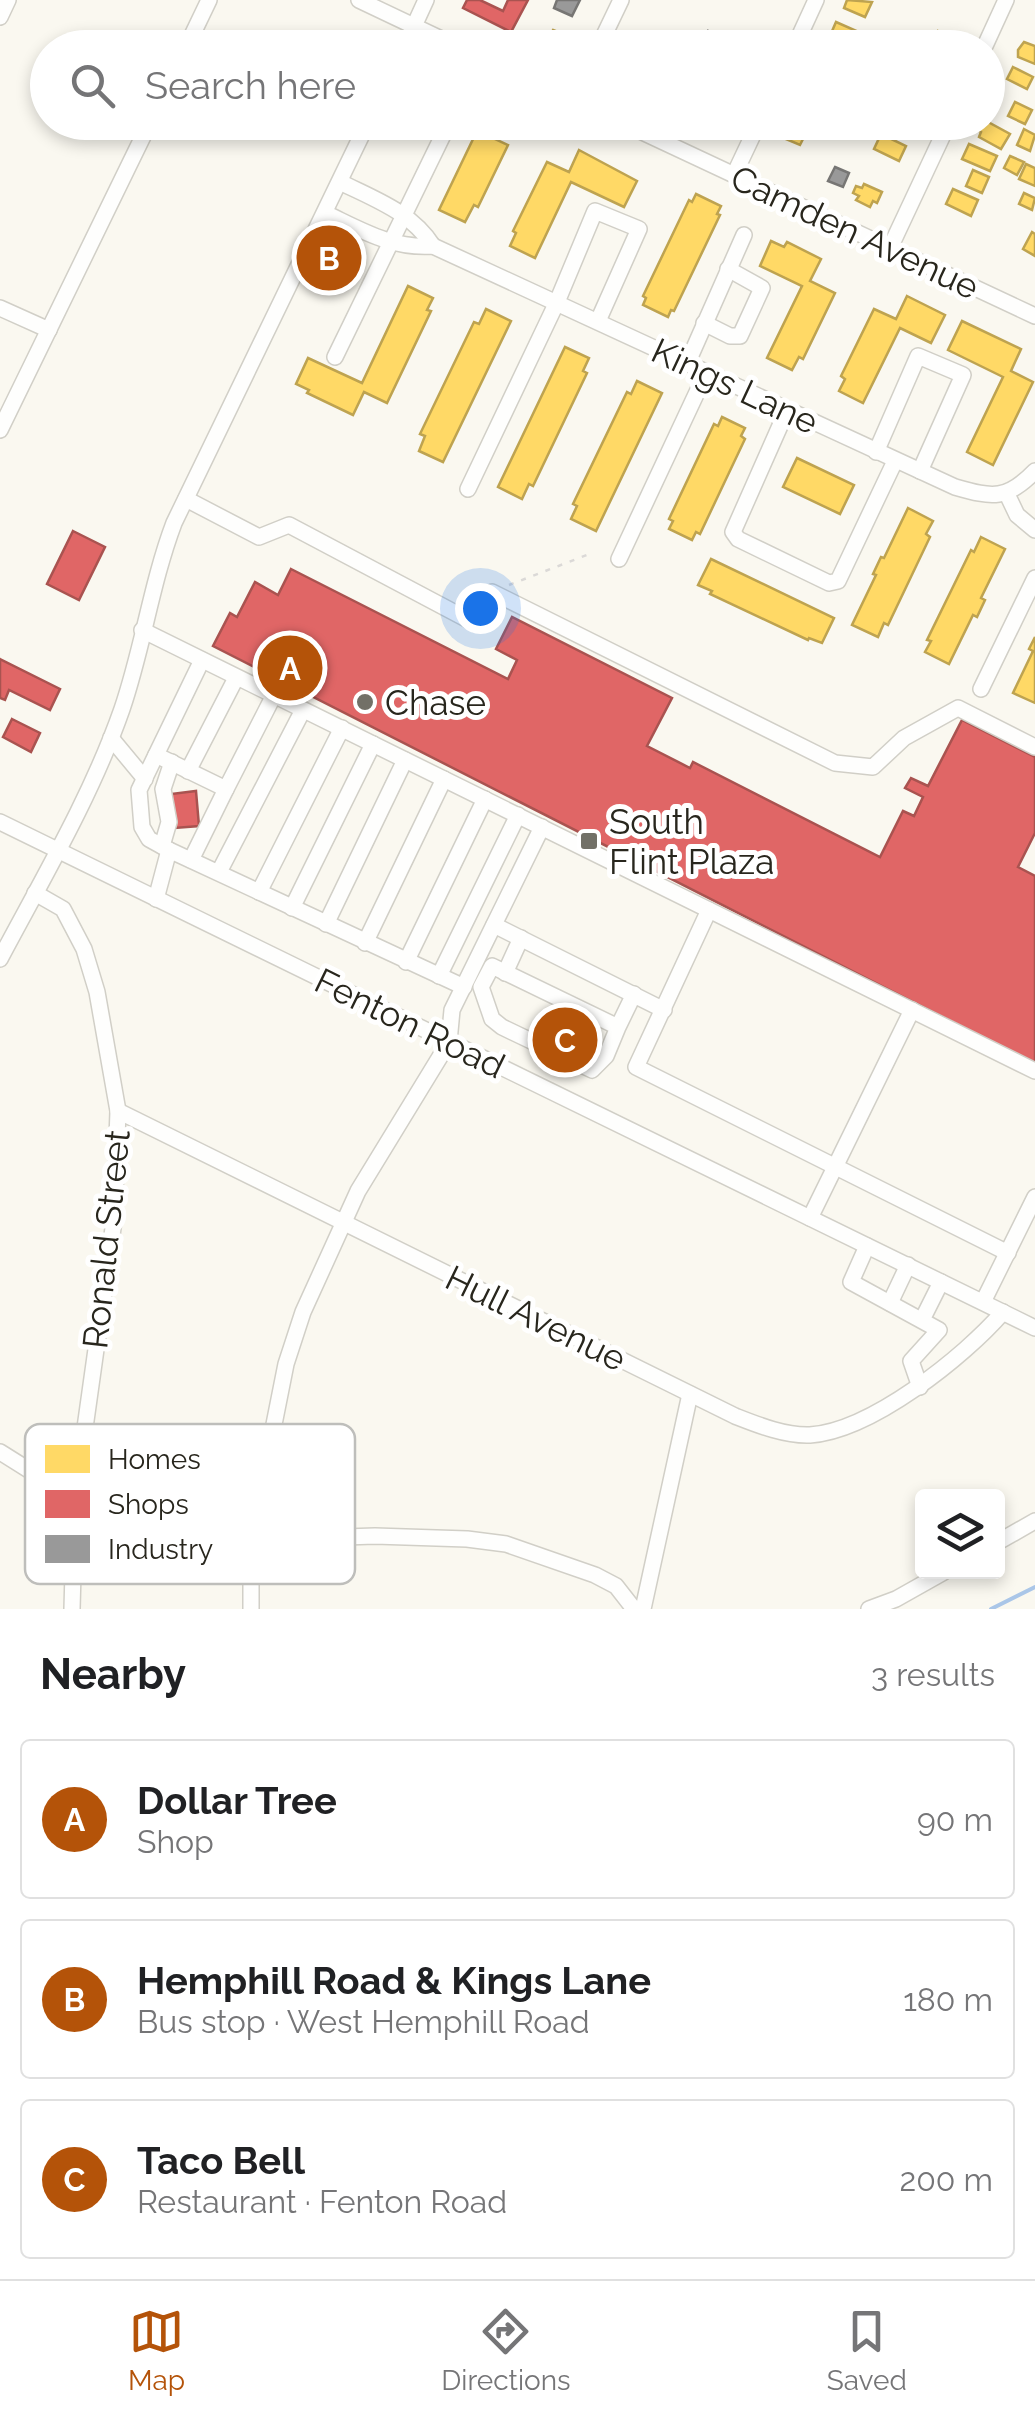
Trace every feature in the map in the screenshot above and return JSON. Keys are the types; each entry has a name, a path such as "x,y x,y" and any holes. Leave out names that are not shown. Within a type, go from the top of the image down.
{"street":[{"path":"0,17 8,0"},
{"path":"195,30 209,0"},
{"path":"412,30 426,0"},
{"path":"607,30 621,0"},
{"path":"802,30 816,0"},
{"path":"992,30 1006,0"},
{"path":"368,2 422,30"},
{"path":"0,430 141,140"},
{"path":"0,959 111,738 131,679 162,554 186,499 360,140"},
{"path":"335,357 441,140"},
{"name":"Camden Avenue","path":"659,140 1035,316"},
{"path":"734,175 751,140"},
{"path":"890,248 941,140"},
{"name":"Kings Lane","path":"340,182 405,214 433,246"},
{"path":"468,488 558,302 595,211 639,229 598,321"},
{"name":"Kings Lane","path":"325,212 390,244 411,248 433,246 920,472 982,495 1008,494"},
{"path":"687,364 744,235"},
{"path":"704,323 730,336 740,336 762,288 728,268"},
{"path":"0,308 49,330"},
{"path":"876,452 918,356 962,375 920,472"},
{"path":"619,559 706,373"},
{"path":"787,410 733,532 738,539 829,583 838,582 895,461"},
{"path":"1035,471 1008,494 1018,516 1035,530"},
{"path":"186,499 259,537 289,525 476,624 492,592 835,763 873,767 904,738 958,708 1035,746"},
{"path":"980,689 1035,578"},
{"path":"142,630 1035,1071"},
{"path":"156,899 169,822 163,789 164,759 202,660"},
{"path":"188,771 236,678"},
{"path":"191,860 274,695"},
{"path":"219,872 303,710"},
{"path":"259,892 342,728"},
{"path":"111,738 145,779"},
{"path":"292,908 373,744"},
{"path":"164,759 226,789"},
{"path":"164,759 145,779 138,803 142,828 149,839 464,987"},
{"path":"326,924 405,760"},
{"path":"365,942 444,779"},
{"path":"406,962 485,798"},
{"path":"439,976 518,815"},
{"name":"Fenton Road","path":"0,822 1035,1328"},
{"path":"274,1424 286,1364 303,1312 342,1223 450,1042 452,1010 542,828"},
{"name":"Ronald Street","path":"35,893 63,909 84,949 97,992 118,1111 114,1221 86,1424"},
{"path":"709,910 636,1067 1008,1252"},
{"path":"494,925 664,1010"},
{"path":"505,973 521,938"},
{"path":"618,1027 492,966 481,987 492,1019 548,1051 592,1070 606,1056 634,994"},
{"path":"810,1218 912,1010"},
{"name":"Hull Avenue","path":"118,1111 766,1428 805,1436 825,1433 860,1419 920,1387 956,1359 1003,1312"},
{"path":"983,1302 1035,1197"},
{"path":"867,1246 850,1282 938,1330 910,1361 920,1387"},
{"path":"890,1303 908,1266"},
{"path":"922,1320 941,1282"},
{"path":"643,1609 690,1394"},
{"path":"0,1452 25,1468"},
{"path":"1005,1538 1035,1521"},
{"path":"355,1537 468,1539 506,1544 595,1575 616,1586 634,1609"},
{"path":"869,1609 932,1579"},
{"name":"Ronald Street","path":"72,1609 73,1584"}],"path":[{"path":"492,592 592,553"}],"building: Homes":[{"path":"847,0 872,2 865,17 844,8"},
{"path":"836,22 854,30 832,30"},
{"path":"1024,42 1035,46 1035,64 1018,57"},
{"path":"1013,67 1033,77 1027,89 1007,79"},
{"path":"1015,102 1032,110 1025,124 1008,116"},
{"path":"1024,129 1035,135 1030,151 1017,145"},
{"path":"1005,131 1010,134 1001,149 984,140 1005,140"},
{"path":"473,140 497,140 508,145 478,207 474,205 465,222 439,210"},
{"path":"878,140 894,140 906,146 899,161 874,149"},
{"path":"969,144 997,156 990,171 962,159"},
{"path":"579,150 637,181 624,207 571,182 535,258 510,246 516,233 513,231 547,162 569,172"},
{"path":"1010,156 1024,162 1017,175 1004,168"},
{"path":"1026,164 1035,168 1035,186 1019,179"},
{"path":"973,170 989,177 982,193 966,186"},
{"path":"864,184 882,192 870,207 856,200 859,196 853,193 856,186 862,188"},
{"path":"953,189 978,200 971,216 946,204"},
{"path":"1024,193 1035,198 1032,210 1019,204"},
{"path":"696,194 721,206 717,214 720,215 668,317 643,305 643,296 689,200 692,202"},
{"path":"1032,232 1035,234 1035,256 1023,249"},
{"path":"771,241 784,247 787,242 821,259 810,281 835,293 803,359 799,357 792,370 767,358 802,286 760,266"},
{"path":"408,286 433,298 427,310 431,311 387,403 364,392 353,415 296,384 308,358 362,383"},
{"path":"907,296 945,315 931,343 900,328 863,403 839,391 845,379 841,376 874,309 896,319"},
{"path":"486,309 511,321 443,462 419,451 425,436 420,434 474,322 479,324"},
{"path":"962,321 1021,349 1011,371 1033,382 993,465 967,452 1003,377 948,350"},
{"path":"565,347 589,358 583,371 587,373 533,486 529,484 522,499 498,487"},
{"path":"637,381 662,393 596,531 571,519 577,506 573,504 627,392 631,394"},
{"path":"722,417 745,428 741,436 745,439 700,534 696,532 692,540 669,529 673,521 669,519 714,424 718,426"},
{"path":"797,458 854,485 840,514 783,487"},
{"path":"908,508 933,521 926,534 930,537 888,625 884,623 878,637 852,625 881,557 884,558"},
{"path":"981,537 1005,549 981,598 985,600 977,617 973,615 949,664 925,652 931,641 927,640"},
{"path":"711,559 834,618 822,643 808,640 698,585"},
{"path":"1035,637 1035,703 1013,693 1033,651 1029,649"}],"building: Shops":[{"path":"467,0 480,0 503,11 508,0 528,0 512,30 463,8"},
{"path":"73,531 105,547 79,600 47,584"},
{"path":"291,569 508,679 517,660 496,649 512,617 672,698 647,746 690,768 693,762 880,857 903,811 914,816 923,797 905,788 911,778 928,786 962,720 1035,757 1035,833 1018,867 1035,876 1035,1064 213,646 230,613 237,617 255,582 278,595"},
{"path":"0,659 60,689 50,710 9,690 5,700 0,698"},
{"path":"12,719 40,733 31,752 3,737"},
{"path":"196,791 199,826 175,828 171,794"},
{"path":"546,1019 593,1043 584,1061 537,1037"}],"building: Industry":[{"path":"557,0 580,0 572,16 554,8"},
{"path":"835,167 849,173 843,187 828,181"}],"waterway":[{"path":"991,1609 1035,1587"}],"place":[{"name":"Hemphill Road & Kings Lane","path":"329,258"},
{"name":"Dollar Tree","path":"290,668"},
{"name":"Chase","path":"365,702"},
{"name":"South Flint Plaza","path":"589,841"},
{"name":"Taco Bell","path":"565,1040"}]}
